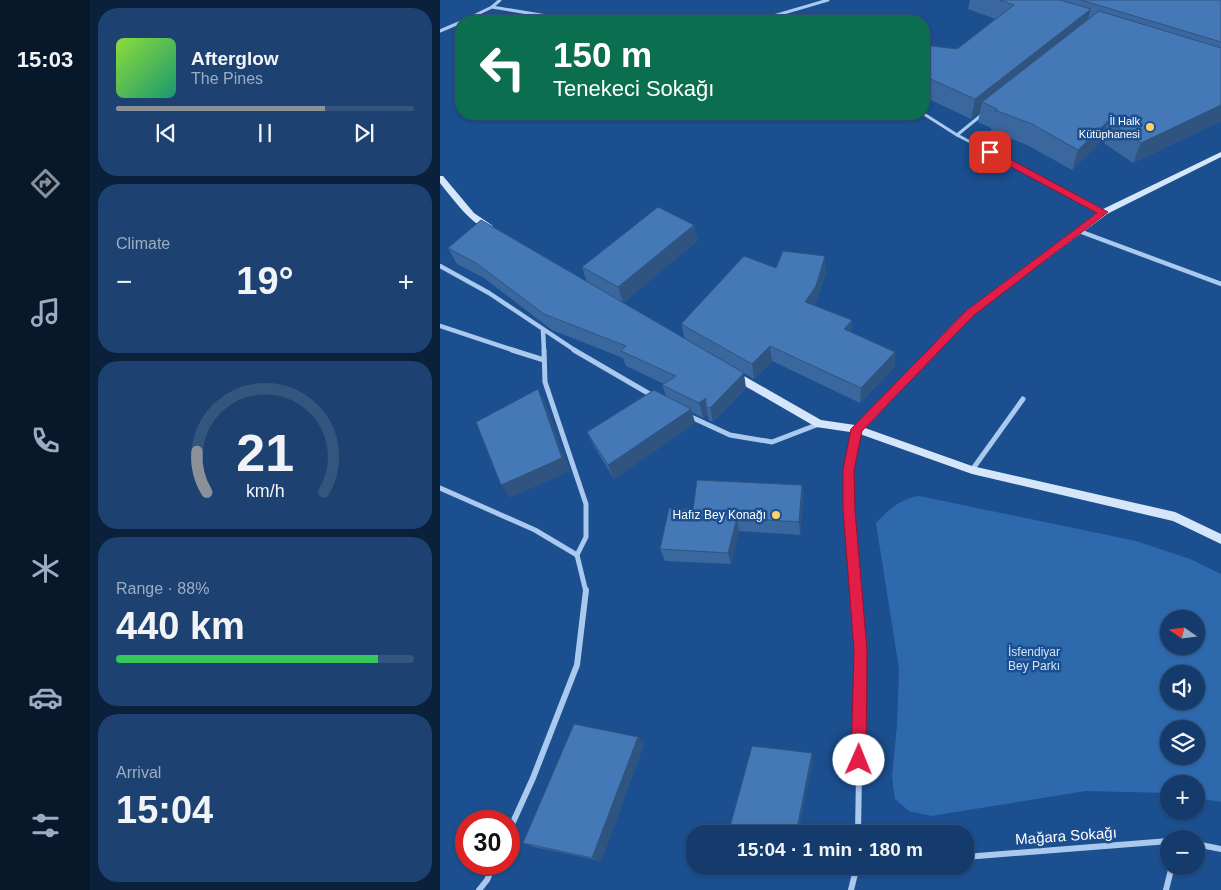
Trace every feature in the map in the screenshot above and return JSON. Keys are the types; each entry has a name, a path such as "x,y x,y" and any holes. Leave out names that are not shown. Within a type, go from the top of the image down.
{"main road":[{"path":"857,429 969,313 1104,212 1221,154"},
{"path":"440,178 471,215 495,231"},
{"path":"727,371 819,424 857,429 972,470 1175,517 1221,539"}],"street":[{"path":"476,15 492,7 500,0"},
{"path":"777,15 828,0"},
{"path":"492,7 541,15"},
{"path":"440,31 455,25"},
{"path":"957,135 987,111"},
{"path":"930,118 957,135 1104,212"},
{"path":"1079,231 1221,284"},
{"path":"440,266 489,293 543,331 654,397"},
{"path":"440,326 544,360"},
{"path":"519,810 577,665 586,591 577,555 586,537 586,504 545,382 543,331"},
{"path":"972,470 1023,399"},
{"path":"687,415 730,435 772,442 819,424"},
{"path":"857,429 848,478 860,650 858,825"},
{"path":"440,488 535,530 577,555"},
{"name":"Mağara Sokağı","path":"974,856 1160,842"},
{"path":"1205,846 1221,849"},
{"path":"478,890 488,875"},
{"path":"851,890 855,875"},
{"path":"1166,890 1170,875"}],"green space":[{"name":"İsfendiyar Bey Parkı","path":"919,496 1136,541 1190,559 1221,574 1221,802 1205,799 1205,775 1160,775 1160,793 1086,791 931,816 909,811 895,799 892,777 897,725 899,669 876,523 895,505"}],"building":[{"path":"1000,0 1060,0 1091,9 975,99 930,79 930,46 957,49 1014,5"},
{"path":"1081,0 1221,0 1221,42"},
{"path":"1099,11 1221,48 1221,105 1141,143 1108,121 1078,150 1032,124 995,110 997,109 982,102"},
{"path":"658,207 694,225 618,287 582,267"},
{"path":"481,220 744,373 710,408 706,406 706,398 699,403 662,385 676,376 621,351 626,346 544,314 476,263 448,248"},
{"path":"783,251 825,256 816,286 805,302 852,320 844,329 895,352 861,388 770,346 752,364 681,324 744,256 776,268"},
{"path":"538,389 562,458 501,485 476,422"},
{"path":"654,390 691,409 608,465 587,432"},
{"path":"697,480 802,485 799,522 737,518 728,553 660,549 669,508 693,509"},
{"path":"574,724 638,737 592,858 523,843"},
{"path":"752,746 812,753 798,825 730,825"}],"place":[{"name":"İl Halk Kütüphanesi","path":"1150,127"},
{"name":"Hafız Bey Konağı","path":"776,515"}],"route":[{"path":"859,760 860,650 849,510 848,470 857,429 969,313 1104,212 990,152"}]}
